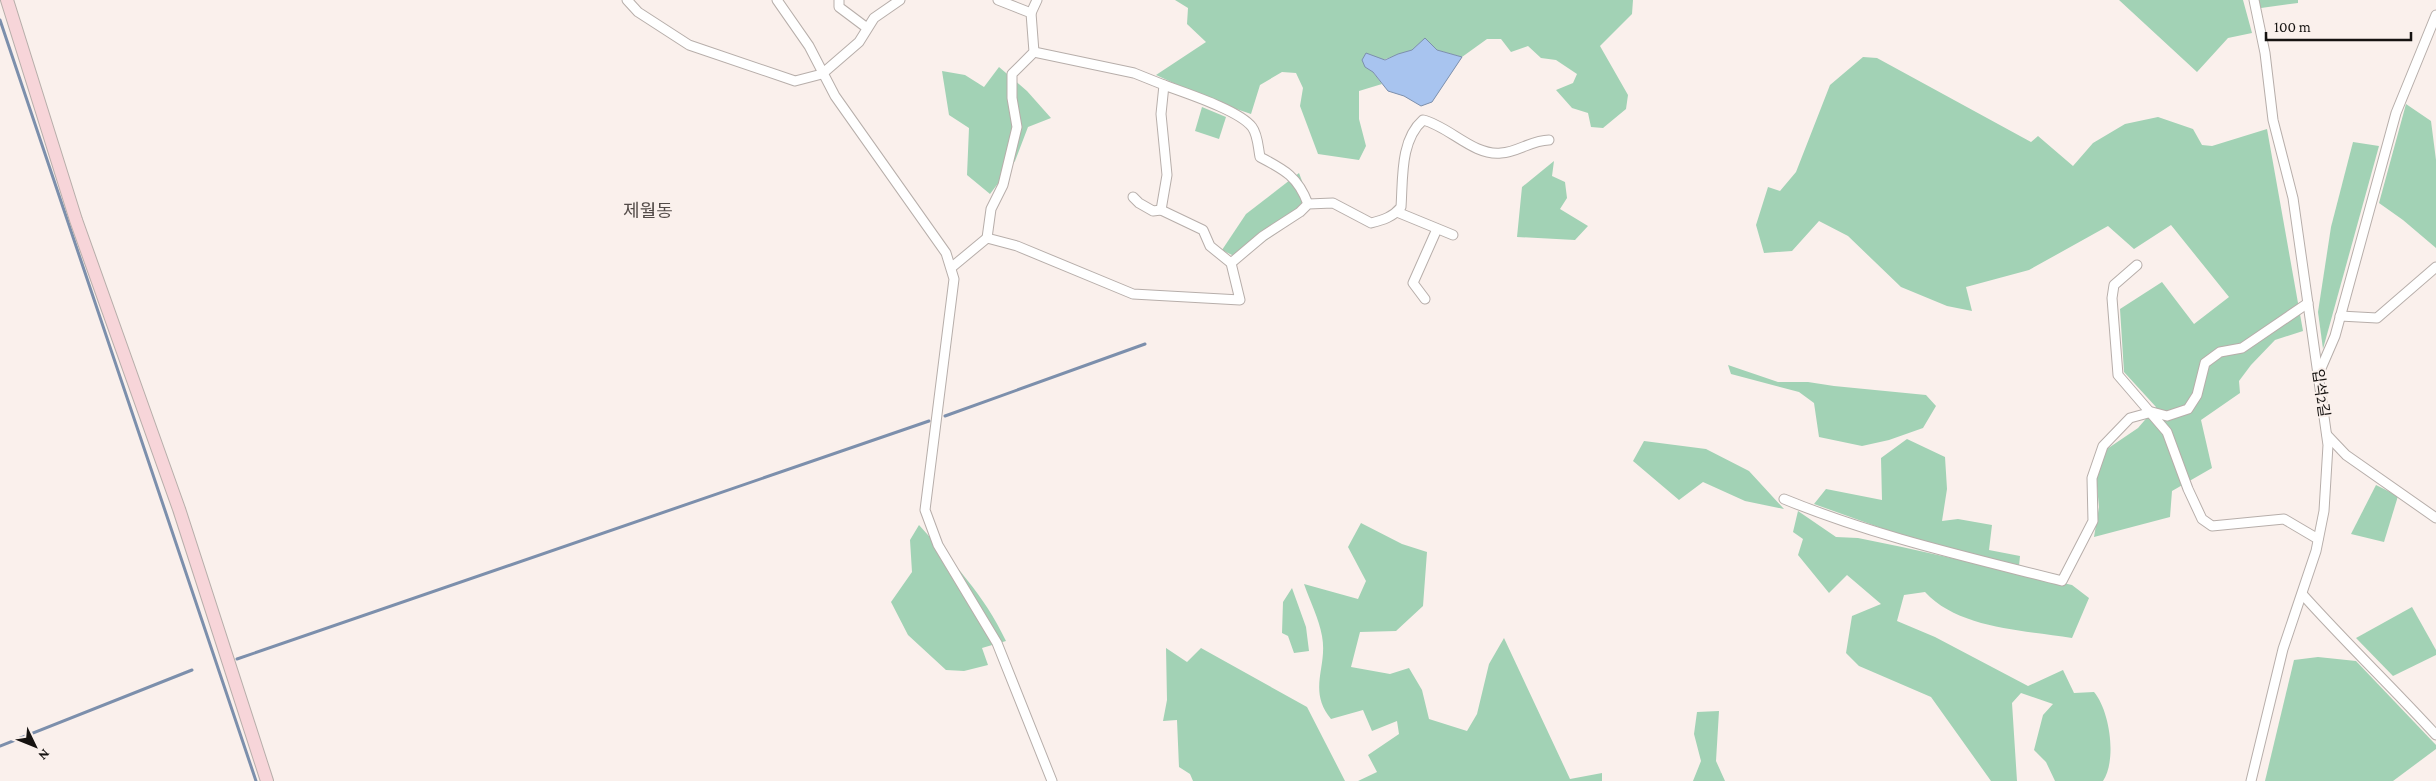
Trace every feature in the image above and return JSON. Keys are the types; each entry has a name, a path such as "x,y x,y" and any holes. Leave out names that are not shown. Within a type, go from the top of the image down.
{"street":[{"path":"7,0 76,220 179,509 267,781"},
{"path":"627,0 638,12 689,45 796,81 822,74 859,42 874,18 900,0"},
{"path":"777,0 808,46 835,96 946,253 952,267 954,279 925,510 938,545 997,643 1052,781"},
{"path":"839,0 839,7 867,28"},
{"path":"998,0 1031,13"},
{"path":"952,267 987,238 991,209 1003,185 1017,127 1012,98 1012,74 1034,52 1031,13 1037,0"},
{"name":"입석2길","path":"2251,781 2282,649 2302,595 2324,512 2327,435 2293,198 2273,120 2266,53 2254,0"},
{"path":"2319,375 2335,336 2396,113 2436,15"},
{"path":"1034,52 1134,73 1237,115 1251,126 1257,137 1260,157 1282,168 1293,178 1301,186 1308,204"},
{"path":"1161,210 1167,175 1161,114 1164,84"},
{"path":"1231,264 1263,236 1300,212 1308,204 1333,204 1371,223 1387,219 1397,212 1401,207 1408,140 1417,125 1423,120 1435,123 1482,150 1501,153 1538,140 1549,140"},
{"path":"987,238 1017,246 1133,294 1240,300 1231,264 1210,246 1203,230 1161,210 1153,211 1133,197"},
{"path":"1397,212 1453,235"},
{"path":"1426,299 1413,283 1437,228"},
{"path":"2137,265 2114,285 2112,298 2118,375 2152,412 2167,432 2188,489 2202,518 2212,526 2284,519 2318,539"},
{"path":"2340,316 2377,318 2436,267"},
{"path":"1784,499 1826,516 1884,535 2062,581 2092,521 2092,478 2103,446 2130,418 2152,412 2167,416 2188,409 2198,395 2205,363 2220,352 2242,348 2308,303"},
{"path":"2327,435 2346,455 2404,493 2436,518"},
{"path":"2302,595 2335,631 2377,670 2436,735"}],"green space":[{"path":"1175,0 1633,0 1632,14 1600,46 1628,95 1626,109 1603,128 1591,127 1588,113 1572,108 1556,90 1573,83 1577,74 1556,60 1541,58 1528,46 1511,52 1501,39 1487,39 1462,57 1437,50 1425,39 1412,50 1365,66 1373,72 1382,84 1359,91 1359,119 1366,146 1359,160 1318,154 1300,106 1303,88 1296,73 1282,72 1260,85 1251,114 1213,101 1156,75 1206,42 1187,24 1188,8"},
{"path":"2119,0 2243,0 2252,33 2228,38 2197,72"},
{"path":"2255,0 2298,0 2298,3 2261,8"},
{"path":"1863,57 1877,58 2031,142 2038,136 2073,166 2093,143 2125,124 2158,117 2193,129 2202,145 2212,146 2267,129 2303,331 2275,340 2251,365 2239,381 2240,393 2201,420 2212,468 2172,491 2170,517 2094,537 2099,507 2096,476 2107,449 2138,428 2156,407 2124,372 2120,309 2162,282 2194,324 2229,297 2171,225 2134,249 2108,226 2029,270 1966,287 1972,311 1947,306 1901,287 1848,236 1819,221 1792,251 1764,253 1756,225 1768,187 1780,191 1796,172 1830,85"},
{"path":"999,67 1027,91 1051,118 1028,127 1015,161 990,194 967,175 969,128 949,115 942,71 965,75 984,87"},
{"path":"2406,104 2431,121 2436,160 2436,248 2403,220 2379,203"},
{"path":"1202,107 1226,117 1219,139 1195,131"},
{"path":"2353,142 2379,146 2323,349 2318,312 2331,227"},
{"path":"1554,161 1552,176 1565,182 1567,198 1560,209 1588,226 1575,240 1517,237 1522,187"},
{"path":"1299,173 1312,208 1240,259 1222,250 1246,214"},
{"path":"1728,365 1778,382 1808,382 1926,395 1936,406 1923,428 1889,440 1862,446 1819,437 1814,403 1799,392 1731,374"},
{"path":"1907,439 1945,457 1947,489 1942,521 1958,519 1992,525 1989,550 2020,556 2019,566 1909,538 1814,504 1826,489 1882,500 1881,458"},
{"path":"1644,441 1706,449 1749,471 1784,509 1745,501 1703,482 1679,500 1633,461"},
{"path":"2376,485 2398,496 2384,542 2351,534"},
{"path":"1798,511 1836,537 1858,538 2072,585 2089,598 2072,638 2013,630 1974,621 1956,614 1939,604 1925,592 1904,595 1897,621 1935,637 2028,686 2063,670 2074,693 2094,692 2100,700 2104,711 2110,736 2110,761 2103,781 2055,781 2046,762 2034,750 2043,715 2053,704 2021,693 2012,703 2017,781 1991,781 1931,697 1859,666 1846,653 1852,616 1881,604 1847,575 1829,593 1798,555 1803,539 1793,532"},
{"path":"1361,523 1402,544 1427,552 1423,606 1396,631 1360,632 1351,667 1390,674 1409,668 1422,690 1429,719 1467,731 1477,714 1489,664 1504,638 1570,779 1602,773 1602,781 1358,781 1377,772 1368,755 1399,734 1397,721 1372,731 1363,710 1331,719 1320,698 1319,688 1323,658 1321,630 1304,584 1358,599 1366,581 1348,547"},
{"path":"919,525 978,593 1006,641 982,648 988,665 964,671 946,670 908,635 891,602 912,572 910,540"},
{"path":"1292,588 1306,627 1309,651 1294,653 1288,636 1282,633 1283,602"},
{"path":"2412,607 2436,650 2436,655 2393,676 2356,638"},
{"path":"1166,648 1187,662 1201,648 1307,707 1345,781 1193,781 1190,774 1179,767 1177,720 1163,721 1167,700"},
{"path":"2318,657 2356,661 2436,745 2436,749 2393,781 2265,781 2294,660"},
{"path":"1719,711 1716,761 1725,781 1693,781 1701,761 1694,734 1697,712"}],"water":[{"path":"1425,38 1437,50 1462,57 1432,102 1421,106 1404,96 1388,91 1373,72 1365,67 1362,60 1366,53 1385,60 1412,50"}],"waterway":[{"path":"0,20 256,781"},
{"path":"945,416 1145,344"},
{"path":"237,659 929,421"},
{"path":"0,746 192,670"}],"district":[{"name":"제월동","path":"648,211"}]}
